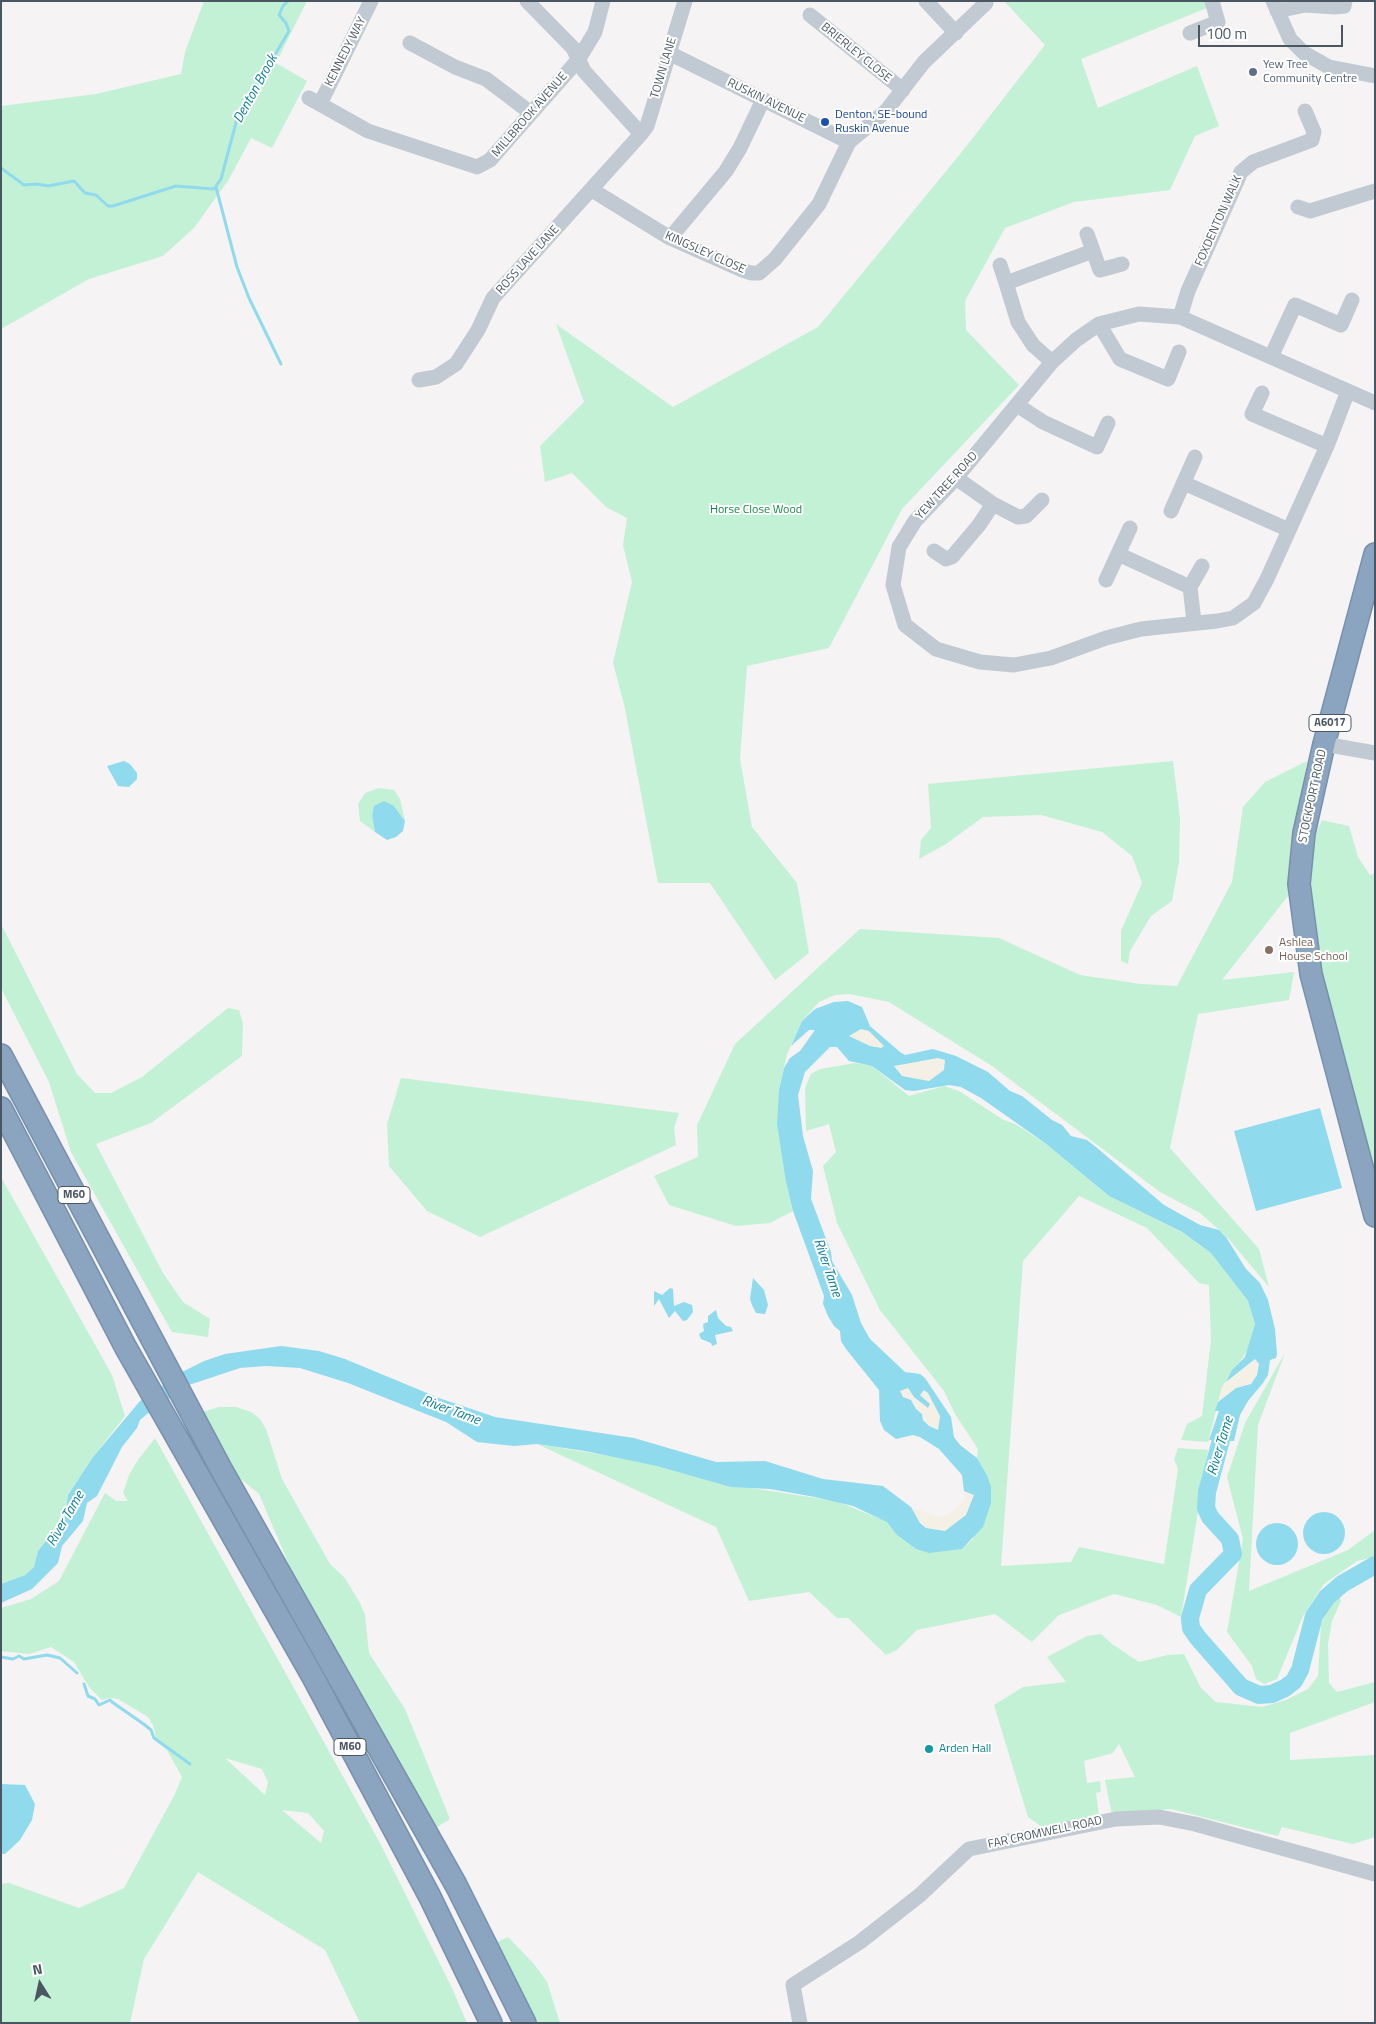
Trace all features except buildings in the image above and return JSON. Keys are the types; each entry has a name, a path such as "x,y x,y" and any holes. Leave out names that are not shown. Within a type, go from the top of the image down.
{"highway":[{"name":"STOCKPORT ROAD","path":"1373,564 1324,744 1304,833 1299,884 1304,933 1311,974 1375,1216"},
{"name":"M60","path":"1,1055 221,1469 456,1885 525,2023"},
{"name":"M60","path":"1,1108 126,1348 317,1686 430,1897 491,2023"}],"street":[{"name":"KENNEDY WAY","path":"314,101 371,1"},
{"path":"527,1 573,48 584,71 641,134"},
{"name":"MILLBROOK AVENUE","path":"314,101 368,132 477,167 490,160 578,60 595,32 603,1"},
{"name":"TOWN LANE","path":"641,134 646,126 685,1"},
{"path":"926,1 956,33"},
{"path":"1190,33 1218,22 1212,1"},
{"path":"1345,1 1344,6 1335,7 1305,4 1275,6 1290,39 1304,53 1329,67 1375,76"},
{"path":"848,142 863,128 881,116 924,62 986,3"},
{"name":"BRIERLEY CLOSE","path":"810,15 902,90"},
{"path":"410,43 456,67 486,79 531,113"},
{"name":"RUSKIN AVENUE","path":"669,53 848,142"},
{"path":"670,238 726,171 740,148 763,100"},
{"name":"FOXDENTON WALK","path":"1180,317 1188,291 1241,172 1253,162 1312,140 1314,132 1306,111"},
{"name":"ROSS LAVE LANE","path":"419,380 436,377 456,364 478,330 493,298 641,134"},
{"name":"KINGSLEY CLOSE","path":"592,190 670,238 751,274 759,273 776,259 819,204 848,142"},
{"path":"1298,207 1310,211 1375,190"},
{"path":"1087,234 1100,270 1122,264"},
{"path":"1006,283 1093,252"},
{"path":"1000,265 1018,322 1033,345 1052,362"},
{"path":"1271,357 1295,305 1341,325 1352,300"},
{"name":"YEW TREE ROAD","path":"1348,391 1327,446 1254,603 1233,618 1216,622 1194,622 1141,629 1106,638 1051,658 1014,665 980,662 936,649 905,625 893,585 899,547 915,520 956,478 1052,362 1076,340 1099,324 1139,314 1180,317 1228,340 1271,357 1348,391 1375,403"},
{"path":"1099,324 1120,359 1168,379 1179,352"},
{"path":"1262,392 1252,414 1327,446"},
{"path":"1017,405 1043,422 1097,448 1108,423"},
{"path":"1171,511 1195,457"},
{"path":"956,478 993,504 1018,517 1026,516 1042,500"},
{"path":"1184,483 1289,530"},
{"path":"934,550 946,559 952,557 979,525 993,504"},
{"path":"1106,580 1130,528"},
{"path":"1118,554 1190,588"},
{"path":"1194,622 1190,588 1202,566"},
{"path":"1324,744 1375,753"},
{"name":"FAR CROMWELL ROAD","path":"800,2023 793,1985 860,1942 920,1895 969,1849 1116,1819 1159,1817 1195,1824 1375,1874"}],"green space":[{"path":"204,1 307,1 276,63 307,81 272,148 251,138 228,181 194,228 163,256 89,279 1,329 1,106 96,94 181,74 185,52"},
{"name":"Horse Close Wood","path":"1004,1 1205,1 1207,8 1081,59 1098,108 1197,66 1219,126 1195,136 1170,190 1074,202 1005,228 965,301 966,330 1019,385 902,509 829,648 747,666 740,759 752,827 797,883 809,953 775,980 710,883 658,883 624,704 613,663 632,582 623,545 627,518 606,507 572,473 545,482 540,446 584,402 556,324 673,407 818,327 961,153 1045,45"},
{"path":"1173,761 1180,818 1179,862 1172,901 1151,916 1130,951 1128,964 1121,961 1121,931 1142,883 1132,856 1102,832 1041,815 983,817 946,844 919,859 921,840 931,828 928,784"},
{"path":"1307,761 1292,849 1288,896 1222,980 1294,972 1289,1000 1198,1014 1170,1148 1259,1249 1269,1287 1227,1237 1200,1213 1160,1192 992,1066 889,1002 849,994 835,995 819,1002 802,1021 787,1054 779,1090 786,1182 793,1211 770,1223 736,1226 669,1205 654,1176 698,1157 697,1125 735,1044 860,929 999,938 1080,975 1141,984 1177,986 1232,882 1243,807 1265,782"},
{"path":"379,788 394,790 400,799 405,821 394,806 372,816 375,832 360,821 358,804 365,793"},
{"path":"1322,820 1349,826 1358,857 1370,875 1375,873 1375,1170 1309,927 1309,903 1315,835"},
{"path":"1,924 77,1074 95,1093 111,1093 142,1077 228,1008 239,1010 243,1024 242,1056 151,1123 96,1144 163,1273 183,1302 210,1319 208,1337 172,1332 71,1152 49,1082 1,988"},
{"path":"855,1063 872,1066 909,1096 944,1086 959,1091 1002,1119 1017,1125 1045,1143 1109,1196 1183,1233 1211,1253 1248,1301 1255,1324 1248,1350 1222,1387 1208,1442 1181,1440 1187,1424 1202,1416 1211,1340 1209,1285 1199,1283 1147,1228 1079,1196 1023,1261 1001,1566 1071,1562 1079,1547 1164,1564 1178,1469 1174,1459 1178,1448 1208,1450 1181,1617 1157,1605 1114,1594 1059,1615 1032,1642 995,1614 917,1630 897,1650 886,1655 848,1618 837,1618 809,1592 749,1601 716,1527 537,1444 635,1460 751,1488 836,1501 888,1522 897,1535 916,1549 929,1552 962,1549 973,1539 987,1475 977,1458 978,1449 955,1414 944,1391 880,1310 837,1223 823,1166 836,1152 829,1124 806,1131 805,1088 811,1074 820,1069"},
{"path":"401,1078 679,1113 674,1128 676,1145 480,1237 427,1211 389,1166 387,1124"},
{"path":"1,1177 112,1375 125,1416 93,1457 68,1495 65,1517 38,1551 34,1567 25,1575 1,1584"},
{"path":"1285,1353 1258,1425 1249,1591 1348,1550 1375,1530 1375,1557 1357,1561 1324,1584 1303,1616 1277,1679 1264,1684 1256,1679 1252,1666 1227,1632 1243,1539 1227,1477 1245,1423"},
{"path":"219,1407 236,1407 251,1412 260,1419 266,1429 282,1479 330,1564 345,1578 360,1603 365,1615 369,1653 405,1709 450,1819 436,1828 298,1586 259,1494 237,1476 202,1412"},
{"path":"155,1438 380,1843 452,1988 467,2023 360,2023 325,1950 198,1872 144,1959 130,2023 1,2023 1,1884 9,1883 79,1908 124,1888 175,1794 182,1777 167,1750 157,1742 153,1725 148,1717 118,1699 102,1700 89,1687 74,1662 51,1647 29,1654 1,1651 1,1608 31,1599 59,1581 105,1493 116,1501 128,1501 123,1493 129,1475","holes":["225,1758 262,1769 268,1782 265,1795","282,1810 308,1813 324,1831 321,1843"]},
{"path":"1339,1595 1341,1601 1332,1621 1328,1644 1329,1683 1337,1692 1375,1682 1375,1702 1290,1733 1290,1760 1375,1755 1375,1837 1353,1844 1282,1827 1278,1836 1171,1809 1112,1815 1105,1780 1135,1777 1119,1744 1113,1753 1084,1761 1087,1783 1100,1781 1101,1792 1096,1793 1099,1816 1042,1827 1028,1817 994,1705 1023,1687 1066,1682 1047,1657 1087,1636 1101,1634 1112,1644 1139,1662 1168,1655 1184,1654 1201,1688 1216,1702 1262,1707 1286,1700 1308,1689 1318,1676 1321,1624 1331,1603"},
{"path":"508,1937 534,1964 547,1982 560,2023 534,2023 495,1943"}],"sand":[{"path":"861,1029 869,1031 884,1043 884,1046 881,1049 870,1046 849,1036"},
{"path":"938,1058 945,1060 944,1070 929,1081 902,1076 894,1065"},
{"path":"1255,1359 1259,1364 1254,1381 1236,1388 1218,1402 1222,1387"},
{"path":"907,1388 923,1404 930,1404 919,1395 920,1392 925,1390 928,1393 940,1416 938,1431 929,1426 911,1400 903,1397 900,1391"},
{"path":"964,1491 974,1495 972,1503 966,1515 945,1532 927,1528 914,1514 911,1507 938,1517 949,1515 965,1499"}],"water":[{"path":"124,761 130,764 137,773 137,779 129,787 118,786 107,766"},
{"path":"384,801 394,806 405,821 403,831 396,837 387,840 375,832 372,816 374,806"},
{"path":"848,1001 862,1007 870,1026 905,1055 933,1049 956,1056 988,1072 1010,1091 1022,1096 1052,1120 1062,1125 1071,1136 1087,1140 1164,1205 1200,1225 1219,1230 1226,1237 1246,1269 1260,1283 1268,1300 1275,1329 1277,1354 1276,1358 1270,1360 1268,1375 1240,1415 1234,1441 1209,1440 1219,1411 1215,1411 1218,1402 1236,1388 1251,1384 1257,1375 1259,1364 1255,1359 1226,1382 1232,1370 1245,1357 1255,1324 1248,1301 1211,1253 1182,1232 1109,1196 1045,1143 981,1098 961,1087 949,1085 914,1091 905,1090 872,1066 849,1061 837,1047 830,1047 805,1072 798,1095 803,1136 813,1171 811,1199 831,1252 832,1261 852,1295 861,1323 870,1339 905,1372 920,1374 925,1378 951,1417 954,1437 960,1445 977,1458 987,1475 991,1487 991,1503 983,1527 962,1549 929,1553 916,1549 897,1535 887,1522 853,1506 815,1497 770,1489 731,1487 657,1466 585,1451 537,1444 514,1446 477,1442 446,1422 348,1383 300,1368 266,1366 240,1368 189,1385 140,1420 137,1428 122,1447 97,1496 87,1503 83,1521 62,1546 58,1563 32,1589 1,1603 1,1584 25,1575 34,1567 38,1551 65,1517 68,1495 93,1457 140,1401 182,1372 204,1361 225,1354 281,1346 319,1351 345,1359 439,1398 495,1417 634,1438 716,1462 765,1461 823,1479 883,1486 911,1507 920,1523 926,1528 945,1531 966,1515 974,1495 964,1491 962,1475 939,1449 920,1437 913,1435 896,1439 884,1430 880,1421 879,1390 846,1349 841,1341 840,1331 834,1326 823,1304 824,1296 793,1211 786,1182 777,1124 779,1090 784,1068 790,1058 800,1051 815,1030 809,1030 791,1046 802,1021 815,1009 834,1002","holes":["861,1029 869,1031 884,1046 881,1048 870,1046 849,1036","938,1058 945,1060 944,1070 929,1081 902,1076 894,1066","908,1388 914,1397 928,1408 930,1404 920,1395 924,1390 928,1393 940,1416 938,1430 929,1426 923,1420 922,1414 916,1409 911,1400 903,1397 900,1391"]},
{"path":"1320,1108 1342,1188 1256,1211 1234,1131"},
{"path":"753,1278 764,1290 768,1305 765,1314 756,1313 750,1299"},
{"path":"670,1288 673,1289 674,1306 684,1302 692,1305 693,1312 687,1320 683,1321 675,1311 669,1318 659,1299 654,1306 654,1291 662,1295"},
{"path":"716,1310 718,1318 726,1326 731,1327 733,1331 715,1335 717,1344 712,1346 711,1343 701,1339 699,1334 704,1331 703,1324 708,1322 708,1316"},
{"path":"1324,1512 1339,1518 1345,1533 1339,1548 1324,1554 1309,1548 1303,1533 1309,1518"},
{"path":"1277,1523 1292,1529 1298,1544 1292,1559 1277,1565 1262,1559 1256,1544 1262,1529"},
{"path":"1,1784 25,1785 35,1804 32,1820 20,1840 5,1854 1,1854"}],"waterway":[{"name":"Denton Brook","path":"1,168 24,185 37,184 48,186 74,181 85,193 96,195 108,206 176,186 214,189 221,179 237,119 289,31 286,23 279,15 283,6 288,1"},
{"path":"216,187 237,267 249,298 281,364"},
{"name":"River Tame","path":"1227,1418 1207,1492 1206,1508 1210,1517 1230,1539 1233,1554 1198,1590 1190,1618 1191,1628 1198,1638 1241,1687 1259,1695 1272,1694 1294,1681 1300,1670 1314,1616 1327,1597 1342,1584 1375,1565"},
{"path":"1,1657 13,1659 19,1656 24,1659 47,1655 60,1658 77,1673"},
{"path":"84,1684 88,1696 95,1699 99,1705 110,1700 145,1725 151,1730 154,1738 190,1764"}],"place":[{"name":"Yew Tree Community Centre","path":"1253,72"},
{"name":"Denton, SE-bound Ruskin Avenue","path":"825,122"},
{"name":"Ashlea House School","path":"1269,950"},
{"name":"Arden Hall","path":"929,1749"}]}
